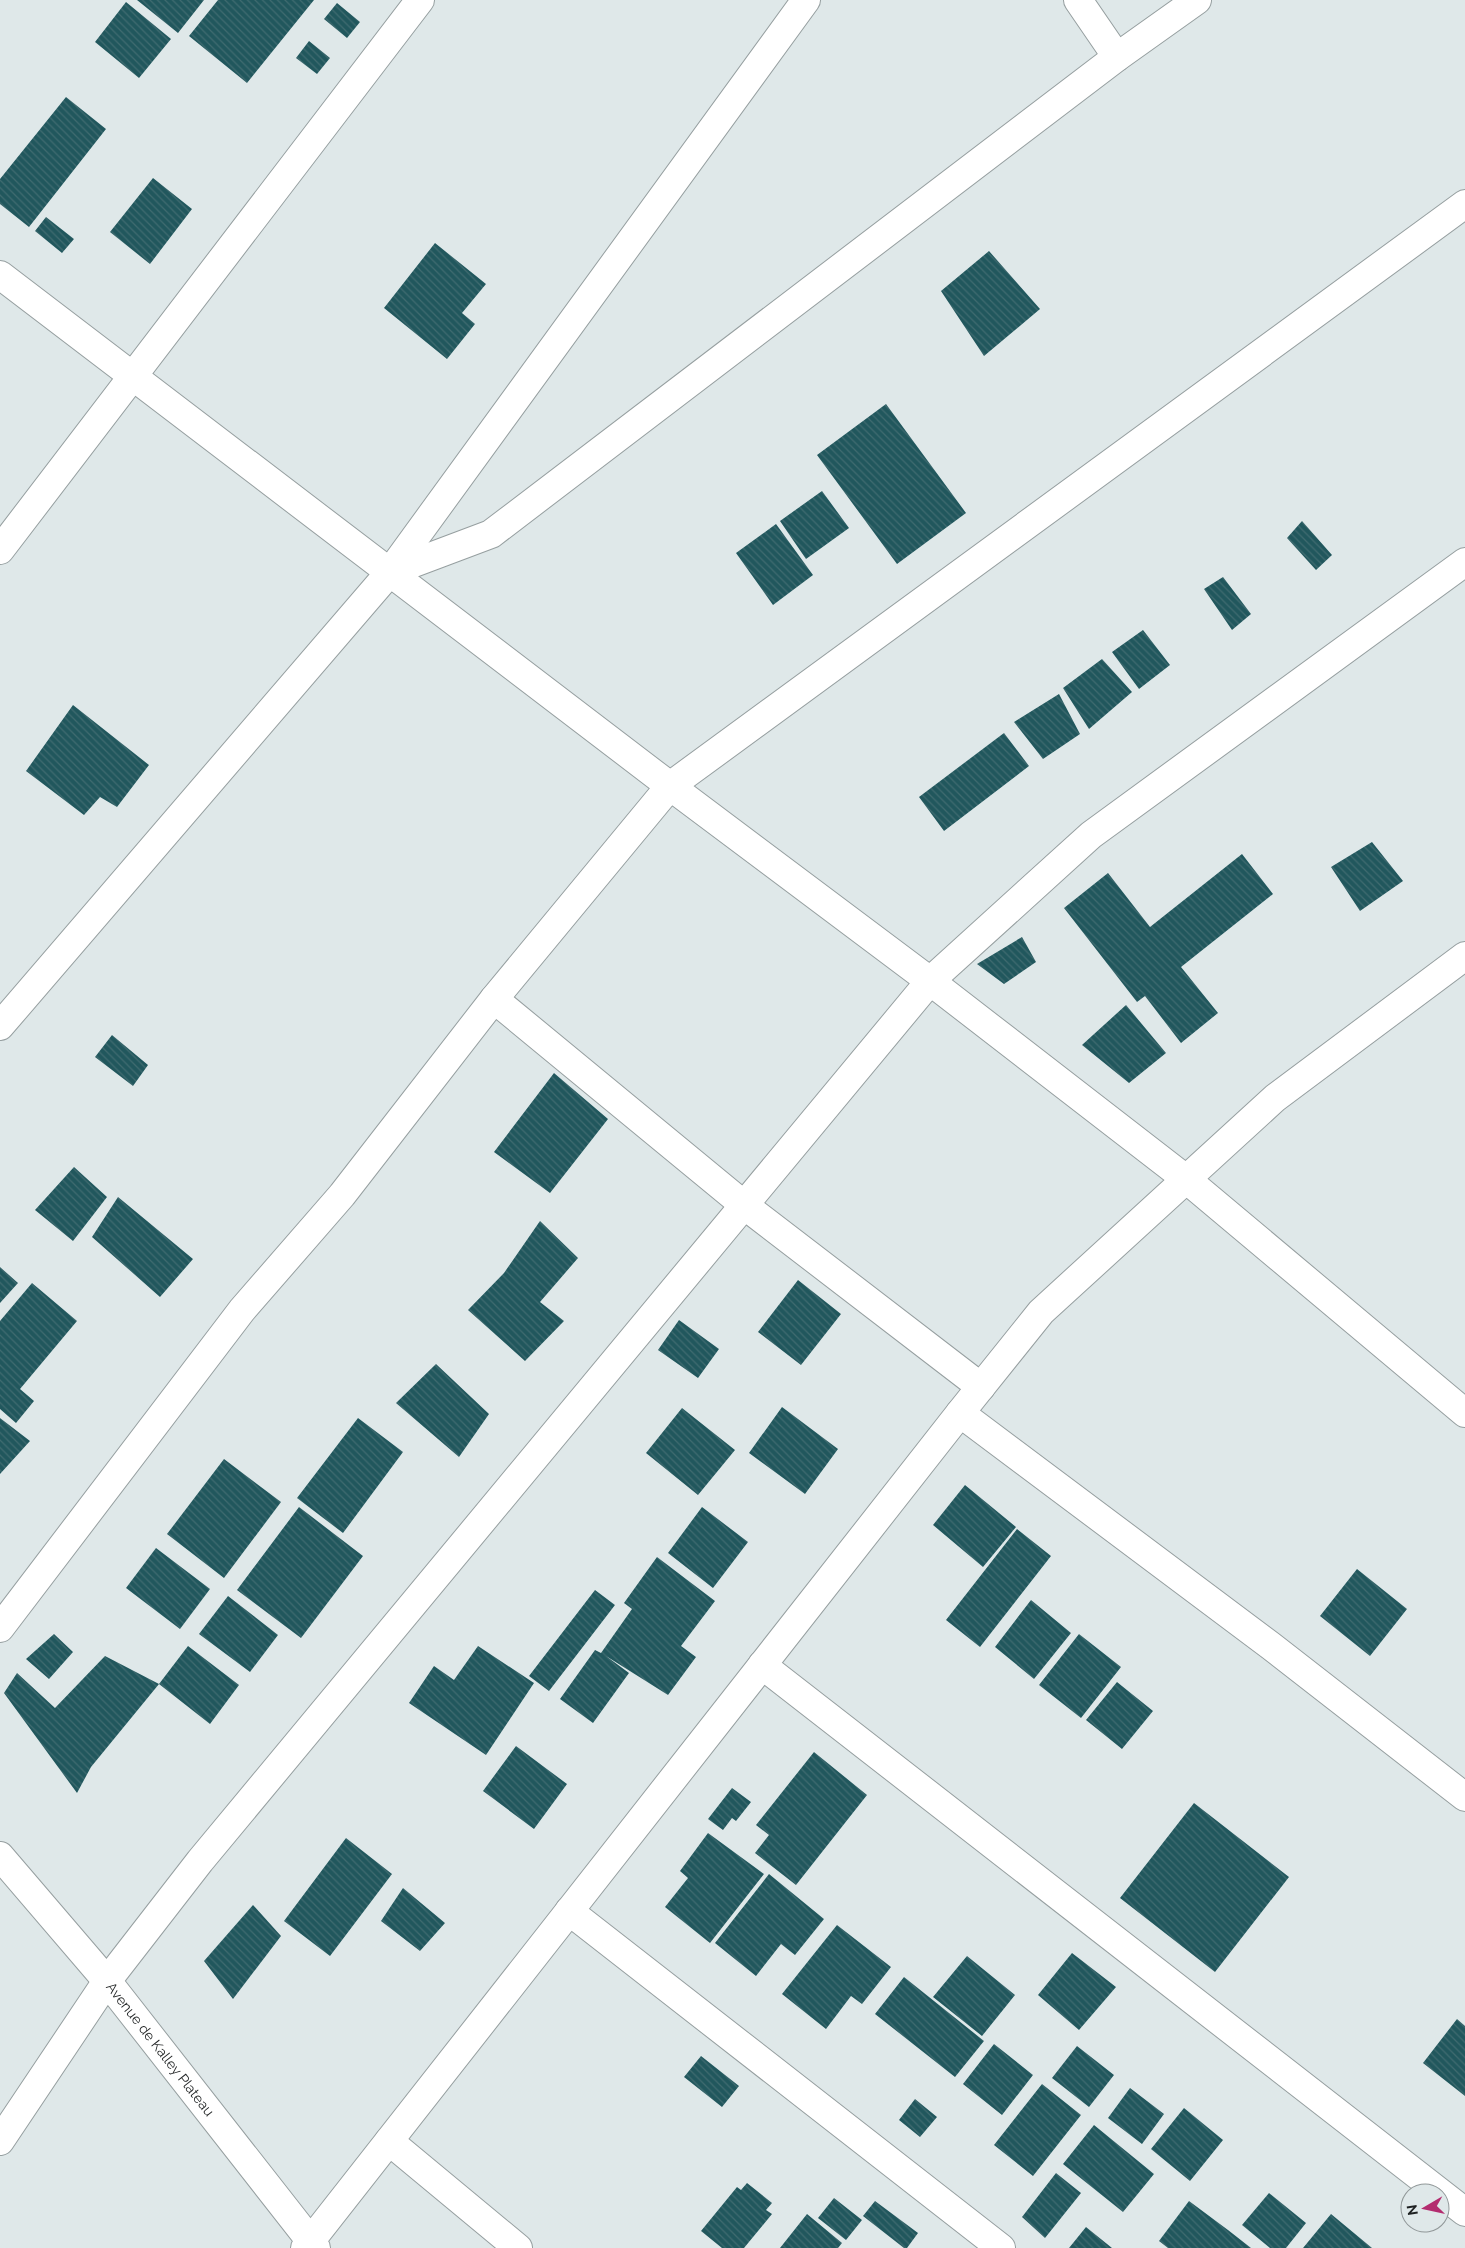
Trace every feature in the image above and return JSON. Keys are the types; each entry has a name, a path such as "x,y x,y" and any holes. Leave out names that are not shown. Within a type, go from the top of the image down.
{"street":[{"path":"0,550 420,0"},
{"path":"0,1026 390,572 806,0"},
{"path":"1078,0 1117,57"},
{"path":"390,572 491,534 1117,57 1197,0"},
{"path":"0,1628 242,1310 342,1195 494,999 670,786 1465,204"},
{"path":"0,275 670,786 930,980 1186,1179 1465,1412"},
{"path":"0,2142 107,1981 200,1861 930,980 1091,835 1465,562"},
{"path":"310,2246 389,2141 569,1911 1041,1312 1275,1098 1465,956"},
{"path":"494,999 744,1204 980,1387"},
{"path":"960,1413 1271,1646 1465,1797"},
{"path":"762,1665 1465,2212"},
{"name":"Avenue de Kalley Plateau","path":"0,1856 107,1981 310,2246"},
{"path":"569,1911 1001,2248"},
{"path":"389,2141 518,2248"}],"building":[{"path":"137,0 204,0 178,33"},
{"path":"218,0 314,0 247,83 189,36"},
{"path":"126,2 171,39 139,78 95,42"},
{"path":"337,3 360,22 347,38 324,19"},
{"path":"309,41 330,58 317,74 296,58"},
{"path":"66,97 106,129 29,227 0,204 0,179"},
{"path":"153,178 192,209 150,264 110,232"},
{"path":"46,217 74,239 62,253 35,231"},
{"path":"435,243 486,284 462,313 475,324 447,359 384,308"},
{"path":"989,251 1040,309 984,356 941,291"},
{"path":"886,404 966,513 897,564 817,455"},
{"path":"822,491 849,528 806,559 780,521"},
{"path":"1302,521 1332,555 1316,570 1287,538"},
{"path":"776,524 813,575 773,605 736,553"},
{"path":"1223,577 1251,614 1232,630 1204,589"},
{"path":"1143,630 1170,665 1139,689 1112,652"},
{"path":"1102,659 1132,692 1089,729 1063,688"},
{"path":"1059,694 1080,734 1043,759 1014,722"},
{"path":"73,705 149,765 117,807 100,797 84,815 26,771"},
{"path":"1004,733 1029,766 944,831 919,797"},
{"path":"1372,842 1403,881 1360,911 1331,867"},
{"path":"1242,854 1273,894 1181,967 1218,1013 1181,1043 1145,996 1137,1002 1064,908 1108,873 1150,927"},
{"path":"1022,937 1036,962 1004,984 977,964"},
{"path":"1126,1005 1166,1053 1129,1083 1082,1045"},
{"path":"112,1035 148,1065 133,1086 95,1057"},
{"path":"554,1073 608,1119 550,1193 494,1152"},
{"path":"74,1167 107,1197 73,1241 35,1210"},
{"path":"118,1197 193,1259 160,1297 92,1237"},
{"path":"540,1221 578,1258 540,1302 564,1321 525,1361 468,1310 504,1273"},
{"path":"0,1267 18,1283 0,1303"},
{"path":"798,1280 841,1314 801,1365 758,1332"},
{"path":"32,1283 77,1321 20,1389 34,1401 16,1423 0,1409 0,1321"},
{"path":"679,1320 719,1349 698,1378 658,1350"},
{"path":"436,1364 489,1414 459,1457 396,1403"},
{"path":"782,1407 838,1449 805,1494 749,1453"},
{"path":"682,1408 735,1450 698,1495 646,1453"},
{"path":"0,1418 30,1441 0,1474"},
{"path":"358,1418 403,1452 343,1533 297,1498"},
{"path":"224,1459 281,1502 224,1578 167,1534"},
{"path":"965,1485 1016,1527 983,1567 933,1525"},
{"path":"299,1507 363,1556 301,1638 237,1590"},
{"path":"702,1507 748,1542 713,1588 668,1553"},
{"path":"1017,1529 1051,1556 980,1647 946,1620"},
{"path":"156,1548 210,1589 180,1629 126,1588"},
{"path":"657,1557 715,1601 681,1646 696,1657 668,1695 606,1656 629,1673 593,1723 560,1699 595,1650 601,1653 632,1609 624,1603"},
{"path":"1357,1569 1407,1609 1370,1656 1320,1616"},
{"path":"595,1590 615,1605 549,1691 529,1676"},
{"path":"228,1596 278,1635 250,1672 199,1634"},
{"path":"1031,1600 1071,1633 1034,1679 995,1647"},
{"path":"54,1634 73,1652 49,1679 26,1659"},
{"path":"1079,1634 1121,1667 1081,1718 1039,1685"},
{"path":"188,1646 239,1685 210,1724 159,1684"},
{"path":"478,1646 534,1683 486,1755 409,1703 434,1666 454,1680"},
{"path":"105,1656 159,1684 91,1767 77,1793 4,1693 17,1673 55,1708"},
{"path":"1117,1682 1153,1711 1122,1749 1086,1720"},
{"path":"516,1746 567,1784 534,1829 483,1791"},
{"path":"814,1752 867,1795 796,1885 755,1853 769,1835 756,1825"},
{"path":"732,1788 751,1802 736,1821 732,1818 723,1830 708,1819"},
{"path":"1194,1803 1289,1877 1215,1972 1120,1898"},
{"path":"708,1833 764,1874 710,1943 665,1907 688,1878 680,1871"},
{"path":"346,1838 392,1874 330,1956 284,1921"},
{"path":"769,1874 824,1919 795,1955 781,1944 756,1976 715,1943"},
{"path":"403,1888 445,1923 420,1951 381,1921"},
{"path":"253,1905 281,1936 233,1999 204,1961"},
{"path":"837,1925 891,1967 862,2004 851,1996 826,2029 782,1994"},
{"path":"1072,1953 1116,1987 1079,2030 1038,1995"},
{"path":"967,1956 1015,1995 982,2036 933,1997"},
{"path":"904,1977 984,2041 955,2077 875,2014"},
{"path":"1457,2019 1465,2026 1465,2096 1423,2063"},
{"path":"994,2044 1033,2075 1002,2115 963,2084"},
{"path":"1077,2046 1114,2075 1089,2107 1052,2078"},
{"path":"701,2056 739,2086 722,2107 684,2077"},
{"path":"1042,2084 1081,2115 1033,2176 994,2145"},
{"path":"1130,2088 1164,2114 1142,2144 1108,2118"},
{"path":"915,2099 937,2117 920,2137 899,2120"},
{"path":"1184,2108 1223,2140 1190,2181 1151,2149"},
{"path":"1094,2125 1154,2174 1123,2212 1063,2164"},
{"path":"1056,2173 1081,2193 1045,2238 1022,2217"},
{"path":"747,2183 772,2203 766,2210 772,2214 744,2248 722,2248 701,2231 737,2187 741,2190"},
{"path":"1269,2193 1306,2223 1286,2248 1270,2248 1242,2225"},
{"path":"834,2198 862,2220 846,2240 818,2218"},
{"path":"875,2201 918,2233 907,2248 904,2248 863,2216"},
{"path":"1189,2201 1251,2248 1168,2248 1159,2241"},
{"path":"807,2214 842,2243 838,2248 780,2248"},
{"path":"1331,2214 1372,2248 1303,2248"},
{"path":"1086,2227 1112,2248 1069,2248"}]}
